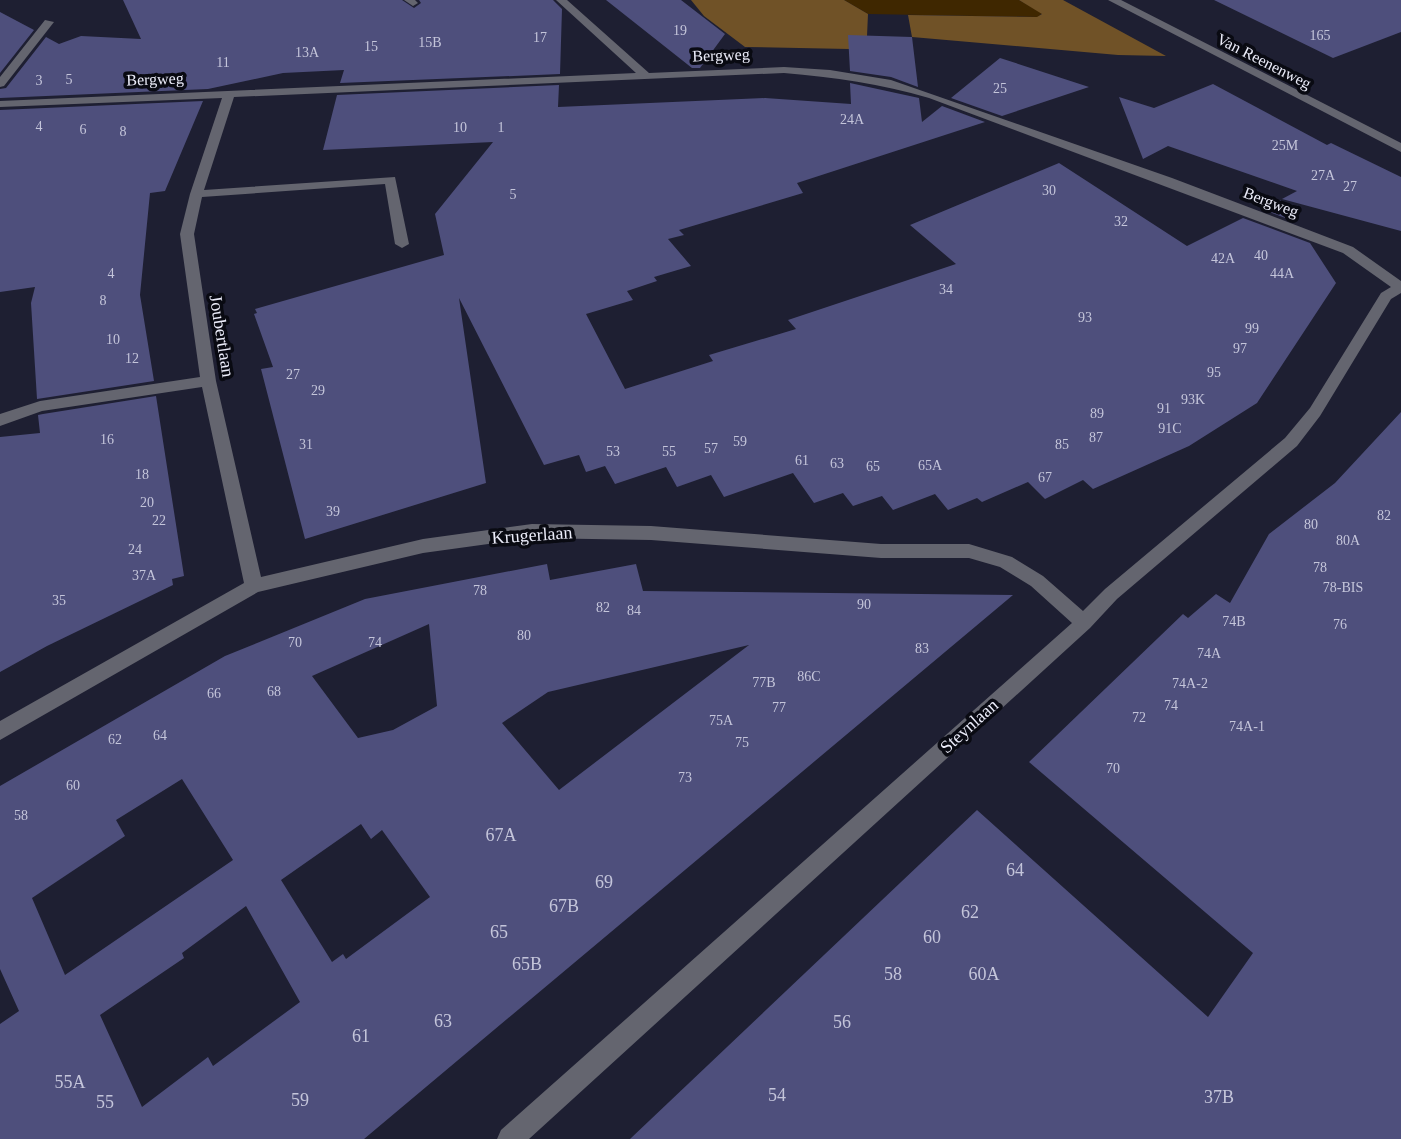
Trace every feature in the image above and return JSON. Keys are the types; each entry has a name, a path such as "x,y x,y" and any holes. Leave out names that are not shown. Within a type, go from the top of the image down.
{"street":[{"path":"561,0 645,75"},
{"name":"Van Reenenweg","path":"1113,0 1401,148"},
{"path":"0,84 49,22"},
{"name":"Bergweg","path":"0,104 645,75 784,70 830,73 887,82 1168,181 1348,250 1400,288"},
{"name":"Joubertlaan","path":"229,94 196,194 187,234 208,380 254,586"},
{"path":"196,194 391,180 402,244"},
{"name":"Steynlaan","path":"510,1139 1084,623 1111,594 1291,442 1315,412 1387,296 1400,288"},
{"path":"0,420 40,406 208,380"},
{"name":"Krugerlaan","path":"0,732 254,586 423,546 532,531 651,533 881,551 969,551 1006,562 1037,582 1084,623"}],"shaded area":[{"path":"691,0 844,0 868,14 867,36 849,49 745,47 704,16"},
{"path":"844,0 1019,0 1042,13 1038,17 868,14"},
{"path":"1019,0 1063,0 1166,56 1118,55 912,37 908,15 1037,17 1042,14"}],"building":[{"path":"123,0 402,0 414,8 421,3 419,0 553,0 562,9 560,74 340,83 344,70 283,73 208,89 0,98 0,89 6,88 46,37 59,44 81,36 141,39"},
{"path":"606,0 681,0 725,34 700,68 692,68"},
{"path":"1214,0 1401,0 1401,32 1333,58"},
{"path":"0,12 34,30 0,73"},
{"path":"848,35 912,37 918,87 891,77 850,71"},
{"path":"1000,58 1089,87 1002,116 951,98"},
{"path":"850,83 919,98 922,122 942,106 985,122 797,183 803,193 679,230 684,235 668,239 691,266 654,277 657,281 627,291 633,300 586,314 625,389 713,361 709,355 796,329 788,320 956,264 910,225 1059,163 1187,246 1243,218 1310,243 1336,283 1257,403 1189,446 1093,489 1083,480 1045,499 1028,482 982,502 977,498 948,510 935,494 893,510 882,496 853,506 843,493 814,503 793,473 724,497 711,475 677,487 666,467 615,484 605,466 586,472 579,455 544,465 459,298 486,483 305,539 261,369 273,367 254,314 257,313 255,309 444,255 435,214 493,142 323,150 337,95 559,85 558,107 765,98 851,104"},
{"path":"1213,84 1327,145 1331,143 1401,177 1401,231 1282,199 1297,191 1168,146 1143,159 1119,97 1154,108"},
{"path":"203,101 165,191 150,193 140,295 154,381 37,399 31,303 35,287 0,292 0,110"},
{"path":"1280,200 1296,222 1261,209"},
{"path":"156,396 184,576 172,579 173,585 47,646 0,672 0,437 40,433 38,415"},
{"path":"1401,412 1401,1139 630,1139 977,810 1208,1017 1253,953 1029,762 1183,614 1188,618 1216,594 1230,603 1269,534 1335,483"},
{"path":"547,564 550,580 636,564 643,591 1013,595 364,1139 0,1139 0,1024 19,1011 0,969 0,786 225,656 365,599","holes":["429,624 437,706 393,730 358,738 312,676","749,645 559,790 502,723 548,692","182,779 233,860 65,975 32,898 125,836 116,820","361,824 371,839 382,830 430,897 346,959 343,954 332,962 281,880","246,906 300,1002 213,1066 208,1057 142,1107 100,1015 184,958 182,953"]}]}
